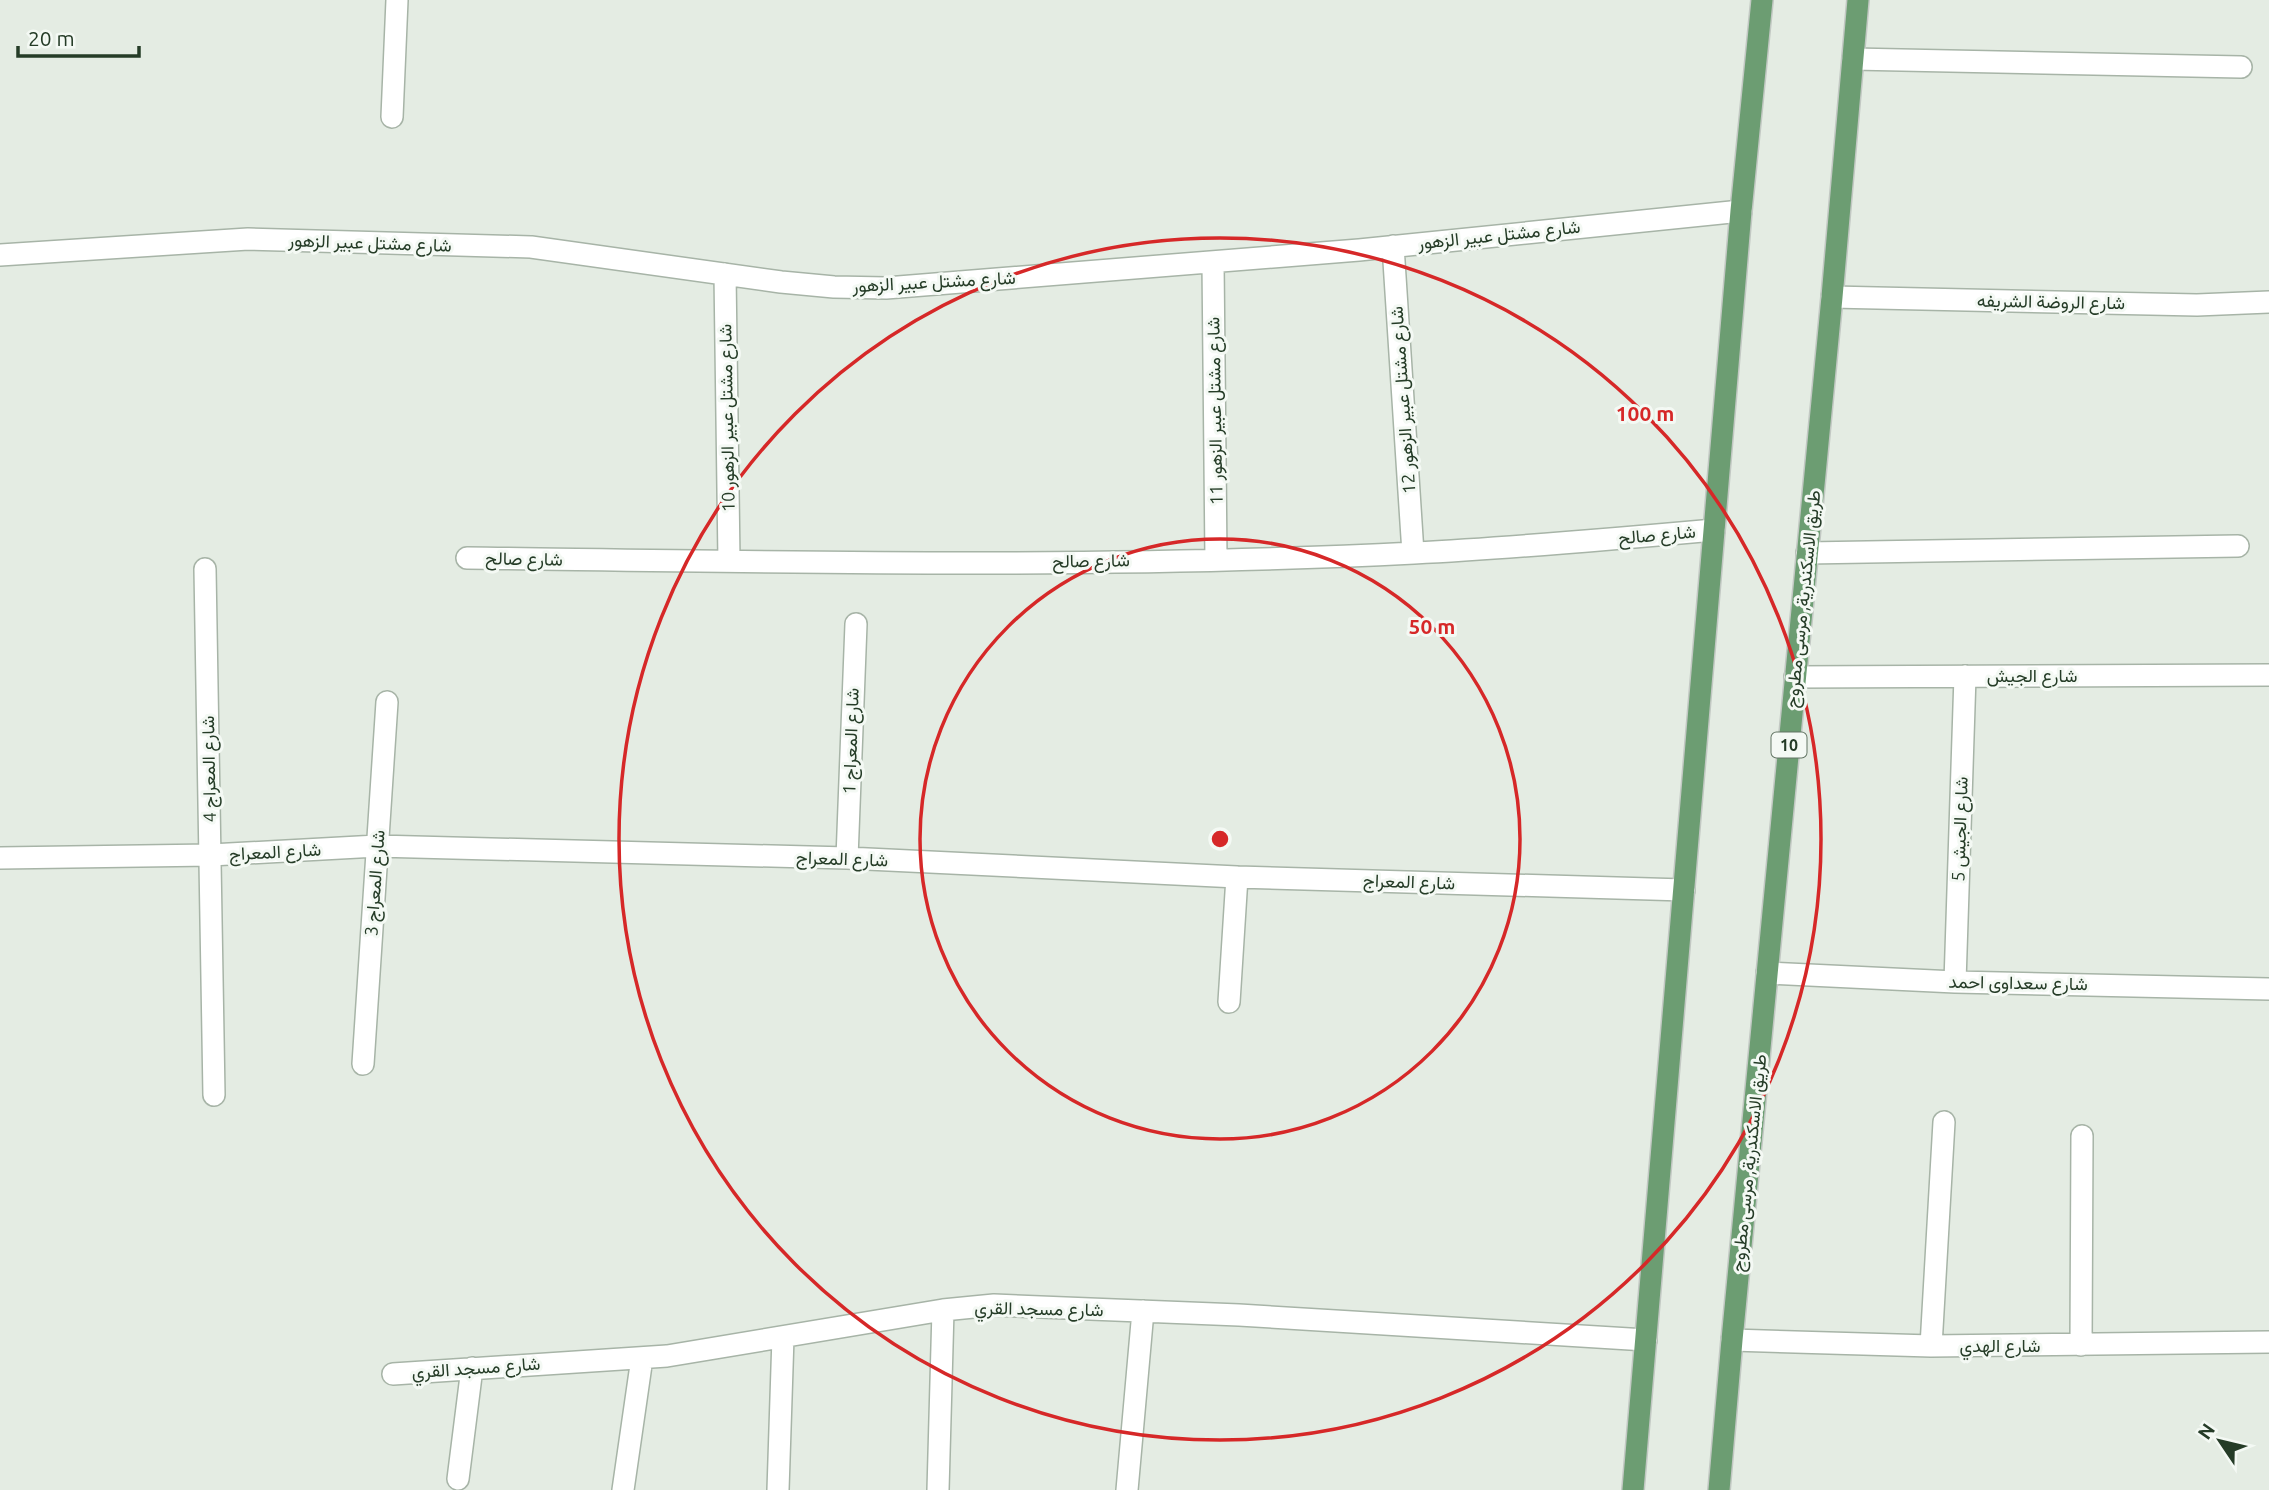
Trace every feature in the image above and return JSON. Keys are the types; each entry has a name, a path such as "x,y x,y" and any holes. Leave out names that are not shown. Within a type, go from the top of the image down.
{"main road":[{"path":"1633,1490 1741,211 1762,0"},
{"name":"طريق الاسكندرية, مرسى مطروح","path":"1719,1490 1858,0"}],"street":[{"path":"392,117 397,0"},
{"path":"1853,59 2241,67"},
{"name":"شارع مشتل عبير الزهور","path":"0,255 261,239 531,247 834,287 886,288 1393,246 1741,211"},
{"name":"شارع مشتل عبير الزهور 12","path":"1393,246 1413,553"},
{"name":"شارع مشتل عبير الزهور 11","path":"1213,262 1216,560"},
{"name":"شارع مشتل عبير الزهور 10","path":"725,274 729,561"},
{"name":"شارع الروضة الشريفه","path":"1832,297 2197,305 2269,302"},
{"name":"شارع صالح","path":"467,558 848,563 1216,560 1413,553 1714,530"},
{"path":"1807,553 2238,546"},
{"name":"شارع المعراج 4","path":"205,569 214,1095"},
{"name":"شارع المعراج 1","path":"846,858 856,624"},
{"name":"شارع الجيش","path":"1795,677 2269,675"},
{"name":"شارع الجيش 5","path":"1955,982 1965,676"},
{"name":"شارع المعراج 3","path":"363,1064 387,702"},
{"name":"شارع المعراج","path":"0,858 211,855 377,846 846,858 1237,877 1684,890"},
{"path":"1229,1002 1237,877"},
{"name":"شارع سعداوى احمد","path":"1767,974 1955,982 2269,989"},
{"path":"1931,1346 1944,1122"},
{"path":"2081,1345 2082,1136"},
{"name":"شارع مسجد القري","path":"393,1374 679,1355 943,1310 994,1305 1646,1340"},
{"path":"938,1490 943,1310"},
{"path":"1127,1490 1143,1311"},
{"path":"778,1490 783,1337"},
{"name":"شارع الهدي","path":"1732,1340 1931,1346 2269,1342"},
{"path":"623,1490 642,1357"},
{"path":"458,1479 472,1368"}]}
